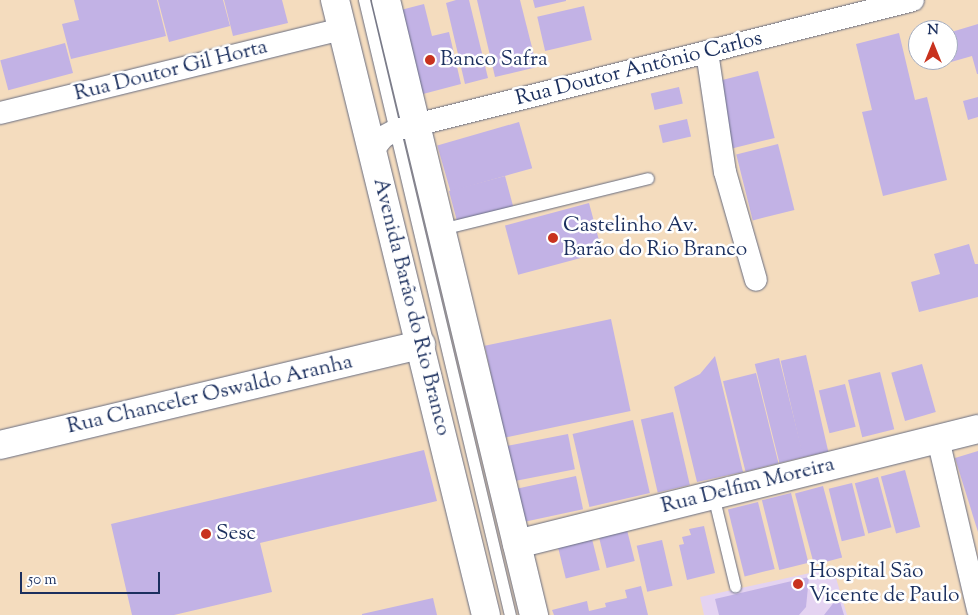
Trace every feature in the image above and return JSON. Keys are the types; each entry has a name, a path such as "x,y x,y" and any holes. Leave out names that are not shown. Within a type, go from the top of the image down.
{"main road":[{"name":"Avenida Barão do Rio Branco","path":"335,0 486,615"},
{"name":"Avenida Barão do Rio Branco","path":"386,0 406,127 441,229 506,546 534,615"},
{"name":"Rua Chanceler Oswaldo Aranha","path":"0,445 421,345"},
{"name":"Rua Delfim Moreira","path":"506,546 978,429"}],"street":[{"name":"Rua Doutor Antônio Carlos","path":"373,150 382,137 406,127 913,0"},
{"name":"Rua Doutor Gil Horta","path":"0,112 342,29"},
{"path":"708,52 726,172 756,280"},
{"path":"938,439 970,542 978,610"}],"lane":[{"name":"Avenida Barão do Rio Branco","path":"364,0 406,127 440,318 506,546 510,615"},
{"path":"441,229 648,178"},
{"path":"421,345 435,333 440,318"},
{"path":"713,495 735,586"}],"shaded area":[{"name":"Hospital São Vicente de Paulo","path":"833,568 847,615 704,615 700,597"}],"building":[{"path":"74,0 157,0 166,36 71,59 62,24 79,20"},
{"path":"158,0 223,0 230,26 169,42"},
{"path":"224,0 282,0 288,23 233,36"},
{"path":"456,0 469,0 488,78 465,84 446,3"},
{"path":"477,0 520,0 537,67 495,77"},
{"path":"533,0 566,0 566,1 535,8"},
{"name":"Banco Safra","path":"424,4 432,36 449,32 461,84 423,94 393,12"},
{"path":"584,6 592,40 545,51 537,17"},
{"path":"978,24 978,74 972,56 958,60 958,30"},
{"path":"899,33 915,100 927,97 947,180 883,196 862,112 872,110 856,44"},
{"path":"65,43 73,73 8,90 0,60"},
{"path":"758,71 775,138 733,148 716,81"},
{"path":"679,87 683,104 655,110 651,94"},
{"path":"978,97 978,117 968,120 963,101"},
{"path":"687,119 691,137 663,143 659,126"},
{"path":"519,122 532,168 451,192 437,145"},
{"path":"778,144 794,210 753,220 736,154"},
{"path":"505,176 514,210 458,225 449,191"},
{"name":"Castelinho Av. Barão do Rio Branco","path":"589,203 602,252 518,275 505,226"},
{"path":"969,244 975,264 978,264 978,297 919,312 911,282 940,274 934,254"},
{"path":"611,319 631,411 504,438 485,346"},
{"path":"806,355 828,451 803,457 781,361"},
{"path":"715,356 743,472 697,482 674,387 700,374"},
{"path":"779,358 804,457 779,463 755,364"},
{"path":"922,364 936,412 905,421 891,373"},
{"path":"880,372 894,429 862,437 848,380"},
{"path":"756,373 778,463 746,471 723,381"},
{"path":"845,384 856,427 829,433 819,391"},
{"path":"673,412 690,485 658,493 641,419"},
{"path":"633,420 650,493 589,507 573,434"},
{"path":"568,434 575,469 511,482 504,446"},
{"name":"Sesc","path":"424,450 437,501 260,543 272,592 174,615 132,615 111,524"},
{"path":"978,451 978,532 955,458"},
{"path":"905,470 920,527 896,533 881,476"},
{"path":"576,476 583,509 522,522 515,489"},
{"path":"878,477 891,527 868,533 855,483"},
{"path":"852,483 865,535 842,541 829,489"},
{"path":"823,486 842,557 814,565 795,494"},
{"path":"791,493 808,563 779,570 762,500"},
{"path":"758,502 775,569 745,576 728,509"},
{"path":"704,526 715,573 687,580 679,545 684,544 682,537 691,535 689,529"},
{"path":"627,530 635,561 607,568 599,537"},
{"path":"592,539 600,570 566,579 558,547"},
{"path":"662,540 673,586 647,592 637,546"},
{"name":"Hospital São Vicente de Paulo","path":"809,577 806,607 799,615 719,615 715,599"},
{"path":"641,586 648,615 554,615 552,610 587,601 589,611 606,607 605,603 627,598 625,590"},
{"name":"Hospital São Vicente de Paulo","path":"838,595 844,615 824,615 835,601"},
{"path":"433,598 437,615 362,615 362,614"}],"place":[{"name":"Banco Safra","path":"430,60"},
{"name":"Castelinho Av. Barão do Rio Branco","path":"553,238"},
{"name":"Sesc","path":"206,534"},
{"name":"Hospital São Vicente de Paulo","path":"798,584"}]}
